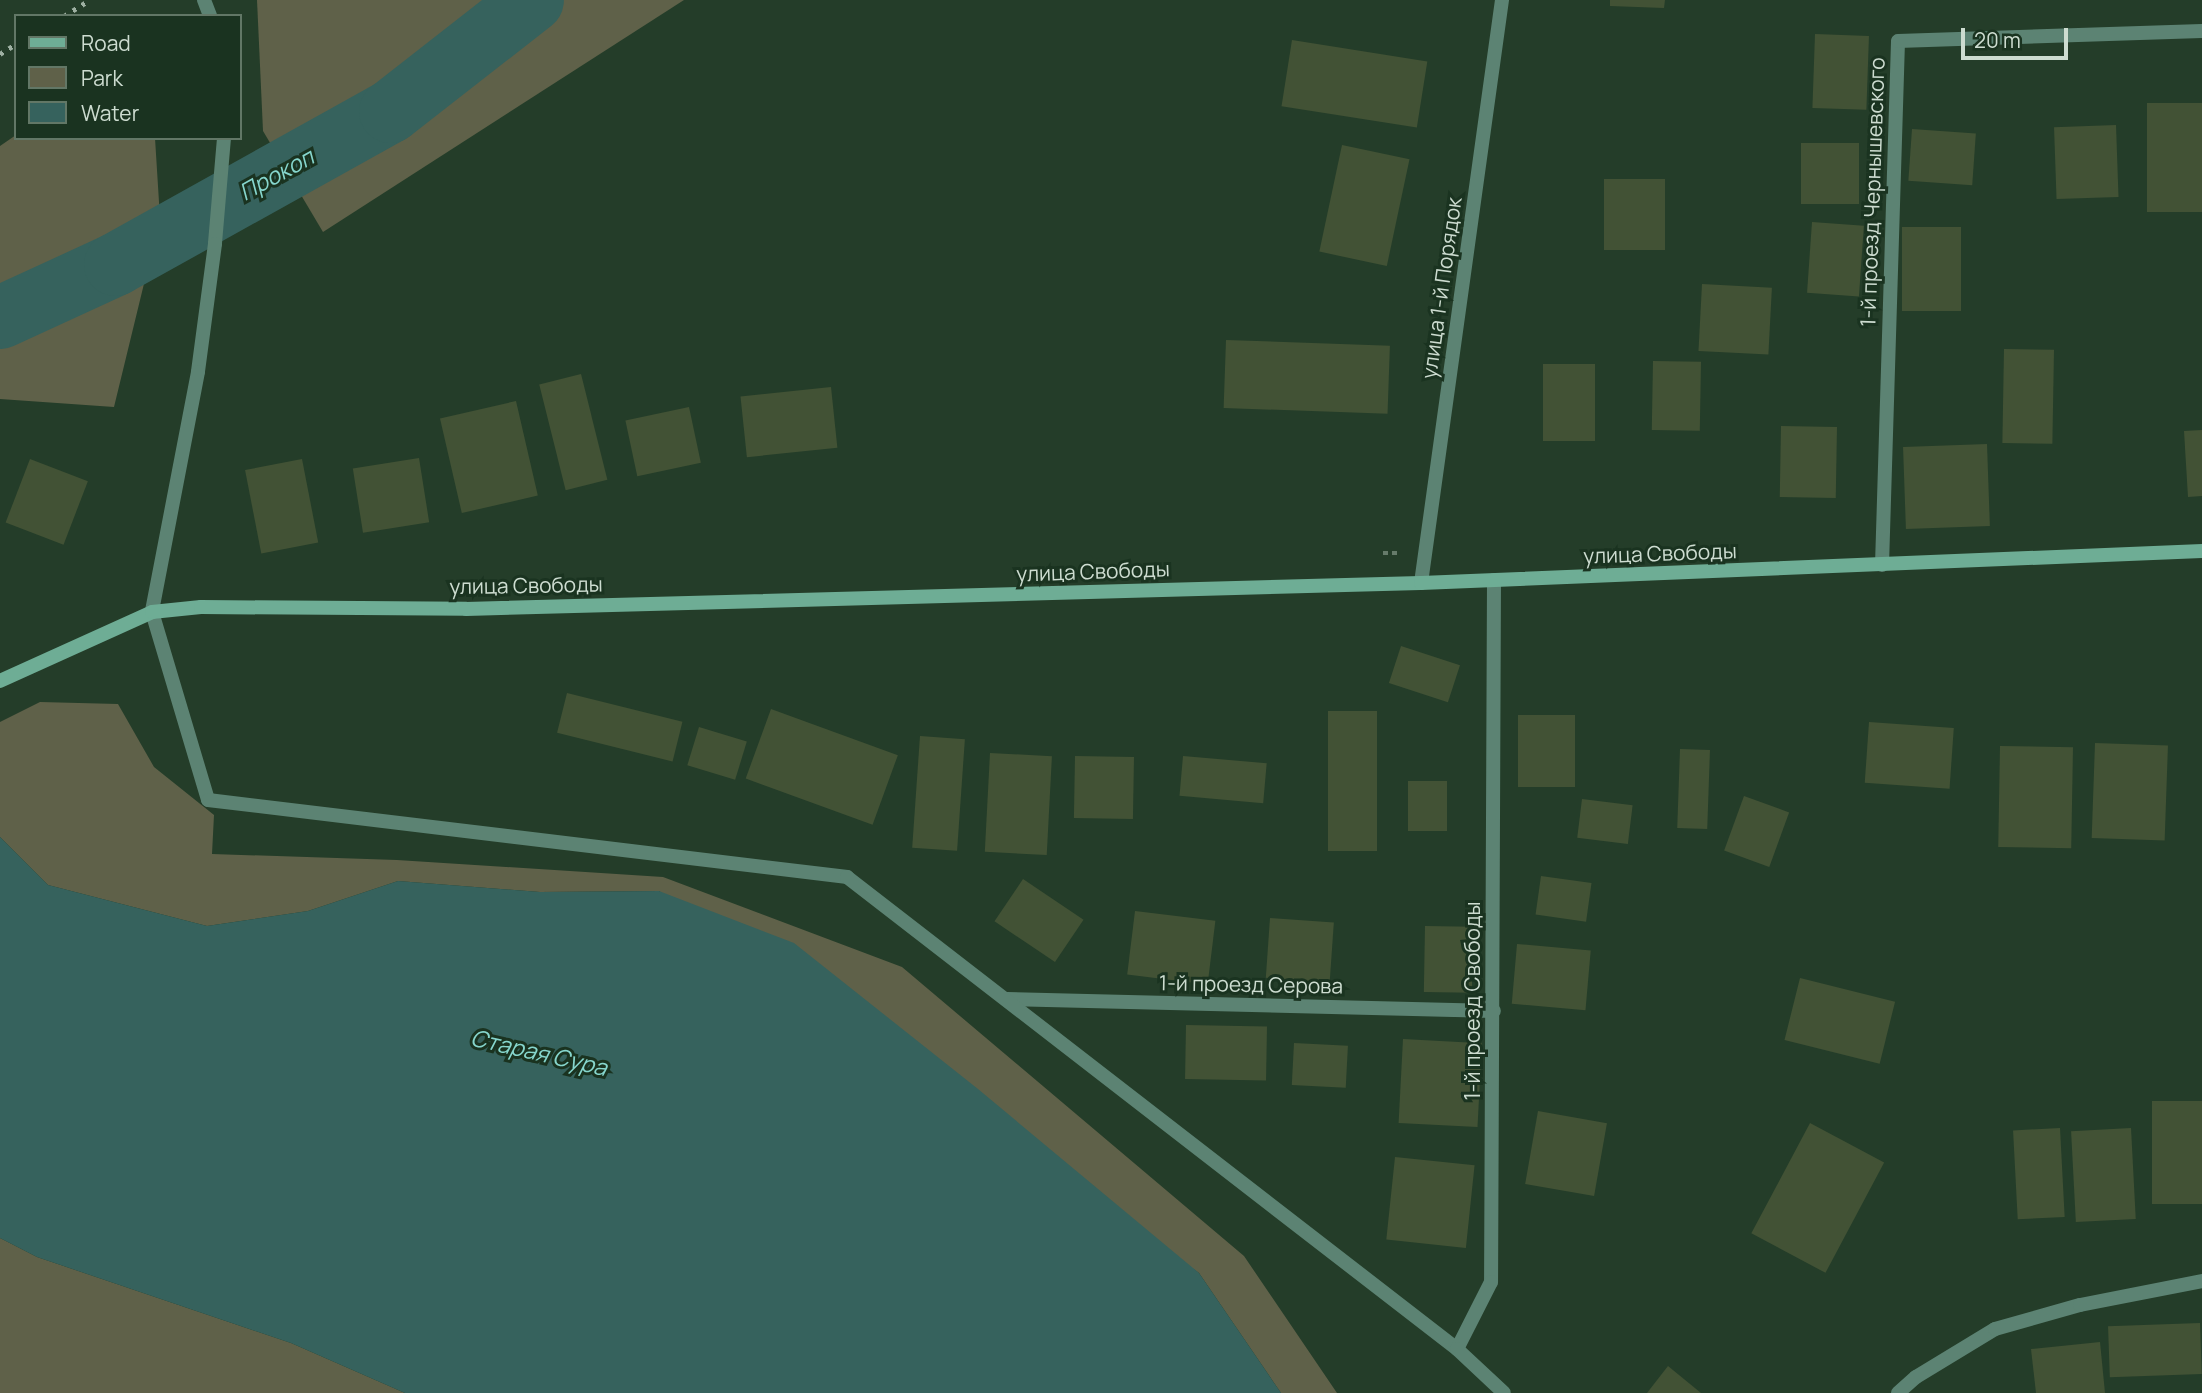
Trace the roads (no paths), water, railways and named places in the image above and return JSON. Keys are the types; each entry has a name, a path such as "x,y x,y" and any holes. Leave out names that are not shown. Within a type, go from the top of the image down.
{"main road":[{"name":"улица Свободы","path":"0,681 152,612 201,607 466,608 1421,583 2202,551"}],"street":[{"name":"улица 1-й Порядок","path":"1421,583 1502,0"},
{"name":"1-й проезд Чернышевского","path":"1882,565 1898,41 2202,31"},
{"path":"224,140 215,244 198,372 152,612 208,800 847,877 1457,1349 1504,1393"},
{"name":"1-й проезд Свободы","path":"1457,1349 1491,1282 1494,580"},
{"name":"1-й проезд Серова","path":"1007,999 1494,1011"},
{"path":"1898,1393 1916,1377 1995,1329 2080,1305 2202,1281"}],"water":[{"name":"Старая Сура","path":"0,837 48,885 207,926 308,911 398,881 540,892 659,891 794,943 978,1089 1199,1273 1281,1393 405,1393 291,1343 37,1257 0,1238"}],"waterway":[{"name":"Прокоп","path":"0,317 115,264 390,111 532,0"}],"railway":[{"path":"67,14 90,0"},
{"path":"0,54 14,45"}]}
